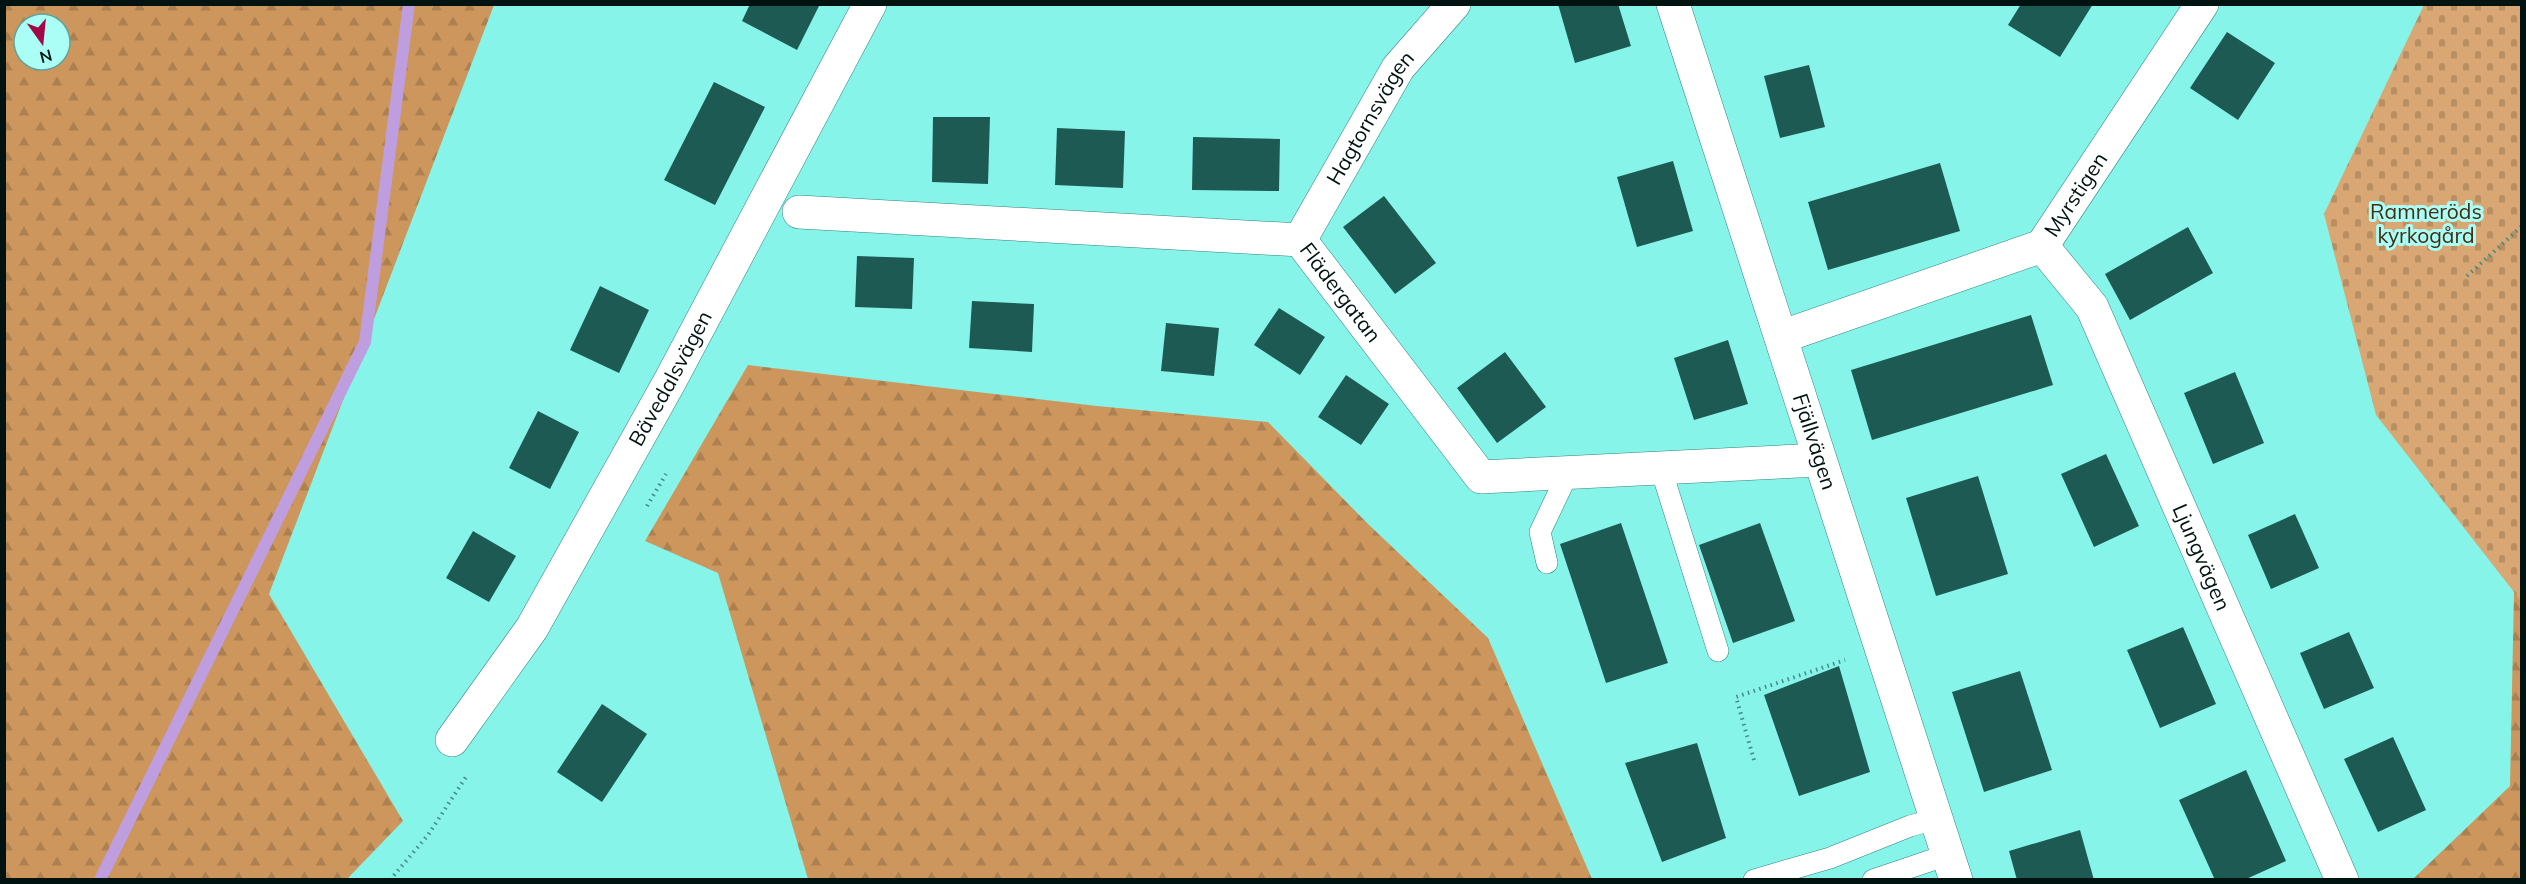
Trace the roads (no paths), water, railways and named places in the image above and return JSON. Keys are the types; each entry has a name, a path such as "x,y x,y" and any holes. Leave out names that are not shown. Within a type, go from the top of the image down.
{"street":[{"name":"Bävedalsvägen","path":"452,740 538,618 670,381 870,4"},
{"name":"Hagtornsvägen","path":"1300,240 1398,68 1454,4"},
{"name":"Fjällvägen","path":"1673,4 1781,337 1818,460 1952,867"},
{"name":"Myrstigen","path":"1781,337 2042,246 2202,4"},
{"name":"Flädergatan","path":"799,212 1300,240 1481,477 1818,460"},
{"name":"Ljungvägen","path":"2042,246 2092,307 2342,879"}],"lane":[{"path":"1661,469 1718,651"},
{"path":"1547,563 1540,532 1568,473"},
{"path":"1754,879 1830,858 1910,826 1936,819"},
{"path":"1873,879 1952,867"}],"waterway":[{"path":"100,880 365,342 409,4"}],"park label":[{"name":"Ramneröds kyrkogård","path":"2426,224"}]}
